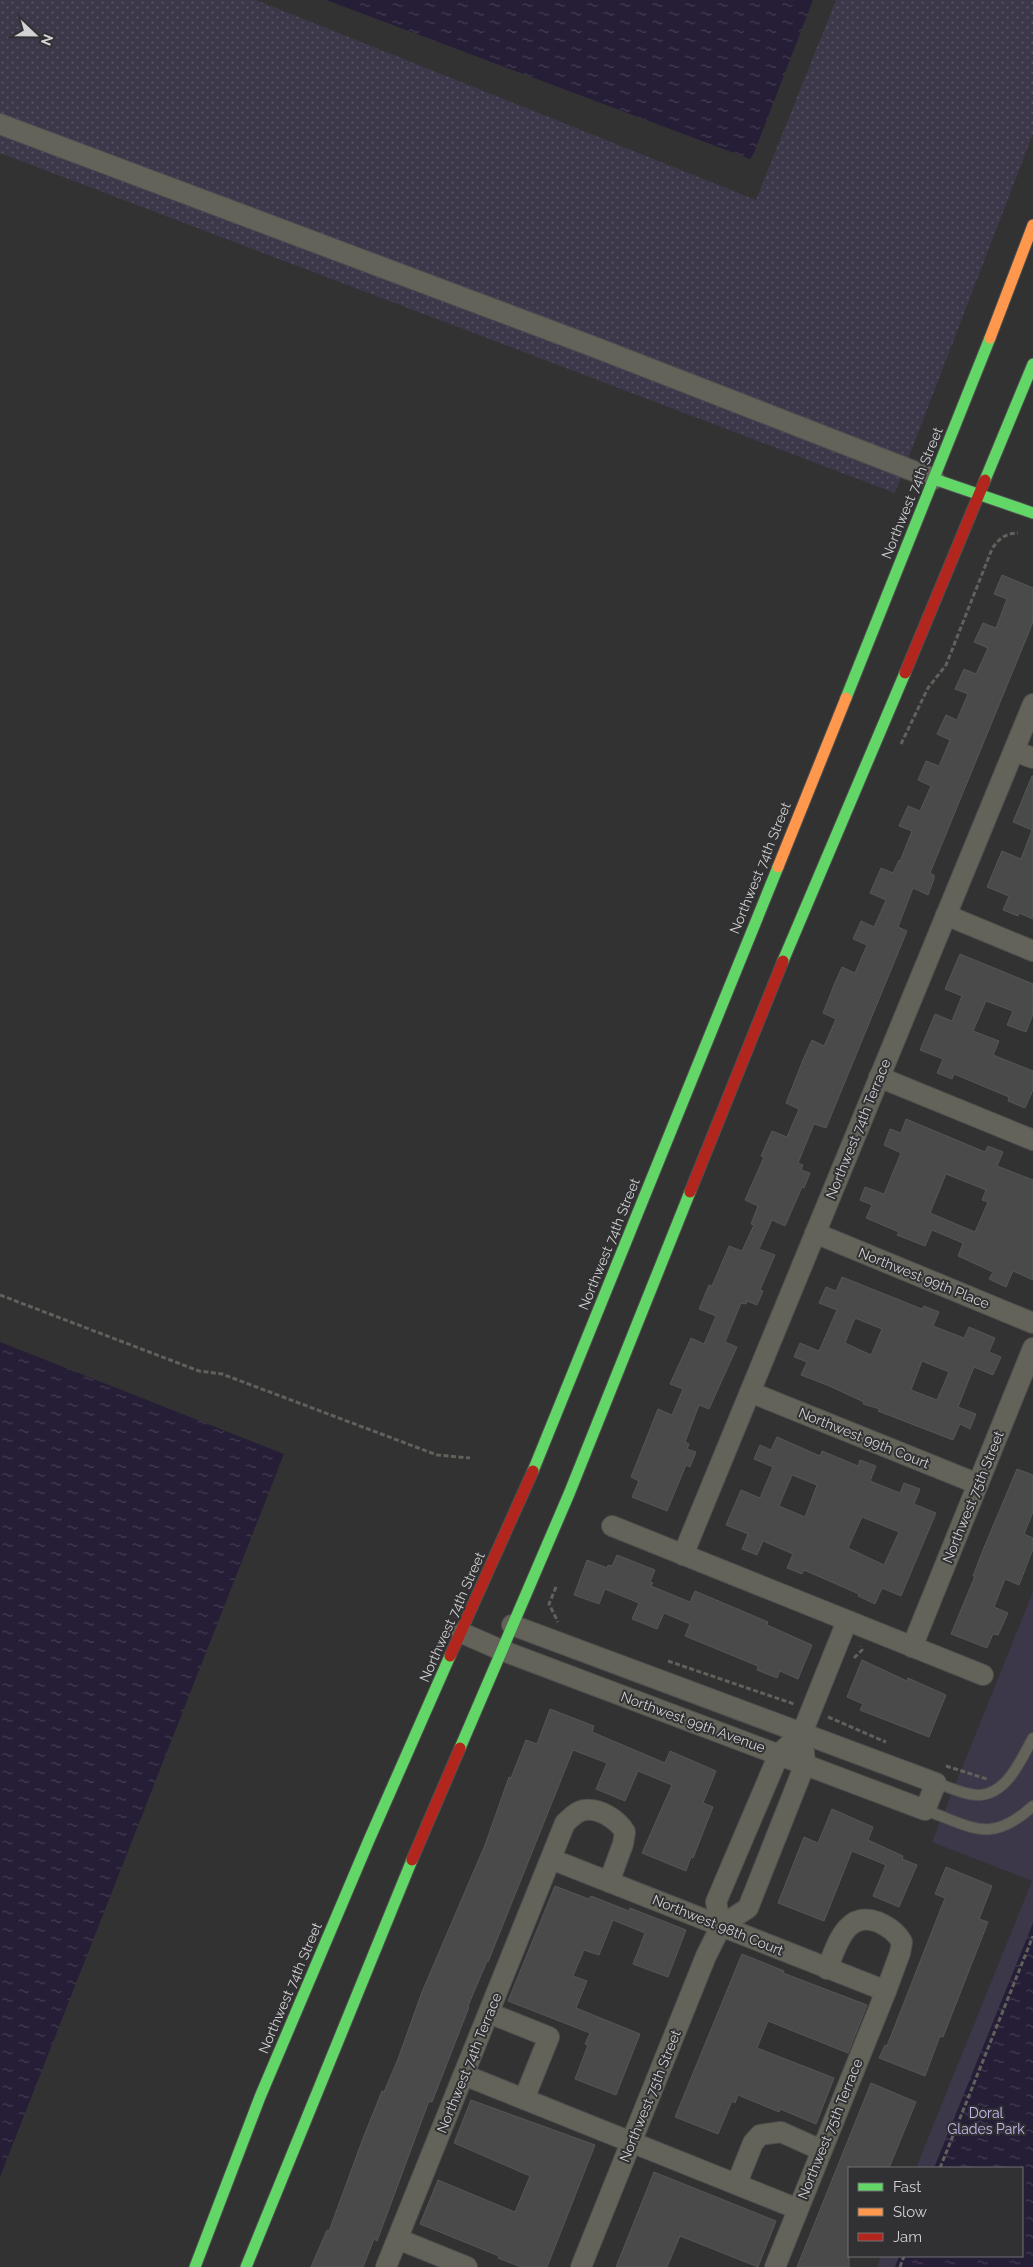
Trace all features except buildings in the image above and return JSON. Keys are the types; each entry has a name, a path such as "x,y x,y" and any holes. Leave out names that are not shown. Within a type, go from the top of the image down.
{"main road":[{"name":"Northwest 74th Street","path":"194,2267 260,2097 369,1840 462,1634 540,1454 934,479 1033,225"},
{"path":"246,2267 411,1862 572,1485 805,906 980,495 1033,364"},
{"path":"934,479 1033,513"}],"street":[{"path":"0,124 596,348 934,479"},
{"name":"Northwest 74th Terrace","path":"683,1555 1033,704"},
{"path":"1014,750 1033,758"},
{"path":"946,915 1033,951"},
{"path":"879,1078 1029,1136"},
{"name":"Northwest 99th Place","path":"815,1233 1033,1323"},
{"name":"Northwest 75th Street","path":"912,1647 1033,1348"},
{"name":"Northwest 99th Court","path":"750,1392 978,1484"},
{"path":"612,1526 983,1675"},
{"path":"802,1733 805,1764 748,1908 720,1926 716,1902 726,1877 779,1754 802,1733 848,1621"},
{"name":"Northwest 99th Avenue","path":"512,1625 802,1733 938,1774"},
{"name":"Northwest 99th Avenue","path":"462,1634 925,1810"},
{"path":"925,1810 938,1774"},
{"path":"551,1859 565,1823 575,1814 585,1810 598,1812 613,1818 625,1832 623,1844 609,1882"},
{"name":"Northwest 74th Terrace","path":"386,2267 551,1859"},
{"name":"Northwest 98th Court","path":"551,1859 886,1991"},
{"path":"726,1877 732,1886 740,1890 746,1892 756,1889"},
{"path":"827,1969 842,1932 852,1923 862,1919 875,1921 890,1928 902,1942 900,1953 886,1991"},
{"name":"Northwest 75th Street","path":"581,2267 706,1956 720,1926"},
{"name":"Northwest 75th Terrace","path":"774,2267 886,1991"},
{"path":"489,2013 549,2037 524,2099"},
{"path":"464,2075 798,2209"},
{"path":"736,2183 754,2143 760,2135 781,2132 821,2150"},
{"path":"398,2239 463,2266"}],"lane":[{"path":"938,1774 979,1795 996,1791 1019,1762 1033,1738"},
{"path":"925,1810 973,1827 988,1830 1003,1828 1019,1820 1033,1806"}],"path":[{"path":"898,749 928,688 946,665 997,538 1011,533 1024,533"},
{"path":"0,1295 198,1371 222,1374 437,1455 470,1458"},
{"path":"556,1586 549,1604 557,1621 566,1625"},
{"path":"668,1661 811,1710 889,1744"},
{"path":"938,1774 958,1770"},
{"path":"940,2167 1033,1936"}],"green space":[{"path":"0,0 256,0 756,200 836,0 1033,0 1033,134 895,493 0,153"},
{"name":"Doral Glades Park","path":"1033,1592 1033,2267 877,2267 881,2257 1023,2257 1023,2167 916,2167 1032,1881 932,1842"}],"water":[{"path":"326,0 813,0 754,153 750,159"},
{"path":"0,1342 284,1454 0,2177"},
{"path":"1033,1923 1033,2267 895,2267 899,2257 1023,2257 1023,2167 934,2167"}],"traffic: fast":[{"path":"846,698 990,338"},
{"path":"985,480 1033,364"},
{"path":"934,479 1033,513"},
{"path":"783,961 905,673"},
{"path":"533,1471 778,867"},
{"path":"460,1748 569,1494 690,1192"},
{"path":"195,2267 260,2097 369,1840 450,1656"},
{"path":"246,2267 412,1860"}],"traffic: slow":[{"path":"990,338 1033,225"},
{"path":"778,867 846,698"}],"traffic: jam":[{"path":"905,673 985,480"},
{"path":"690,1192 783,961"},
{"path":"450,1656 533,1471"},
{"path":"412,1860 460,1748"}]}
